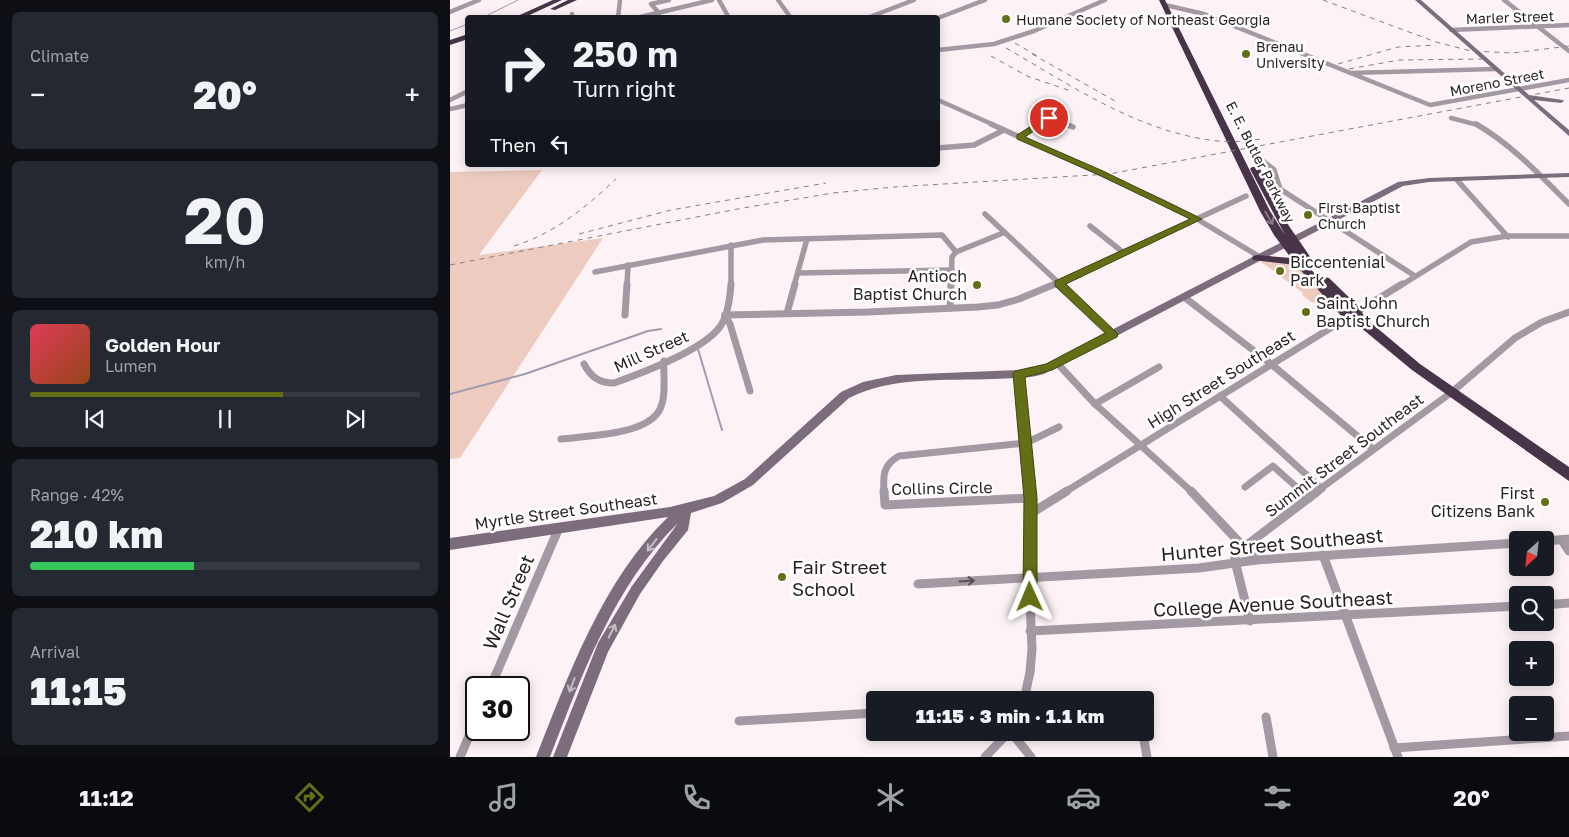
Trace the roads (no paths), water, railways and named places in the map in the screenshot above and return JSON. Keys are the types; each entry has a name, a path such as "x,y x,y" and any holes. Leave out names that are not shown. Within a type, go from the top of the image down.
{"highway":[{"path":"523,15 559,0"},
{"path":"539,15 574,0"},
{"name":"E. E. Butler Parkway","path":"1167,3 1252,173 1265,211 1289,242 1298,262 1354,316 1400,354 1569,474"},
{"path":"450,43 465,37"},
{"path":"450,50 465,45"},
{"name":"E. E. Butler Parkway","path":"1289,242 1298,249 1354,316"},
{"path":"1258,257 1287,259 1298,262"}],"main road":[{"path":"1418,0 1567,133"},
{"path":"1526,97 1561,102"},
{"path":"1535,103 1569,100"},
{"path":"543,757 576,673 607,610 642,557 675,518 686,510 699,507 742,487 845,395 863,386 896,379 1019,374 1040,371 1401,184 1409,182 1569,175"},
{"path":"560,757 603,648 636,590 684,526 686,510"},
{"name":"Myrtle Street Southeast","path":"450,544 558,530 686,510"}],"street":[{"path":"450,12 478,0"},
{"path":"618,15 620,0"},
{"path":"672,10 669,0 651,4 658,15 712,0"},
{"path":"719,0 727,15"},
{"path":"778,0 789,15"},
{"path":"876,15 914,0"},
{"path":"940,17 984,0"},
{"path":"940,50 994,44 1034,31 1105,0"},
{"path":"1504,0 1569,51"},
{"path":"1167,3 1198,12 1347,73 1495,69"},
{"name":"Marler Street","path":"1451,30 1569,25"},
{"name":"Moreno Street","path":"1347,73 1430,106 1569,80"},
{"path":"450,100 465,92"},
{"path":"940,101 1197,219 1258,257"},
{"path":"450,109 465,106"},
{"path":"1019,137 1057,113"},
{"path":"1049,118 1073,127"},
{"path":"1451,118 1476,124 1490,131 1542,176 1569,204"},
{"path":"940,148 974,144 1004,130"},
{"path":"1259,158 1268,162 1277,174 1280,189 1415,276"},
{"path":"1457,180 1508,237"},
{"path":"725,315 998,305 1059,283 1246,196"},
{"path":"985,214 1003,233 1113,334"},
{"path":"1090,226 1124,253"},
{"path":"950,308 952,257 956,252 1003,233"},
{"path":"595,272 763,240 942,235 956,252"},
{"name":"High Street Southeast","path":"1030,514 1140,444 1354,316 1471,242 1508,237 1569,236"},
{"path":"787,313 807,239"},
{"path":"731,246 732,278 725,315 730,324 750,391"},
{"path":"625,315 628,265"},
{"path":"798,274 952,270"},
{"path":"1184,297 1271,364 1373,449"},
{"name":"Summit Street Southeast","path":"1235,561 1235,554 1373,449 1452,392 1515,338 1542,322 1569,312"},
{"name":"Mill Street","path":"584,364 590,376 608,383 619,381 686,352 715,333 725,315"},
{"path":"561,439 634,428 651,421 658,411 662,399 664,361"},
{"path":"1057,363 1095,404 1191,490 1256,560"},
{"path":"1095,404 1159,367"},
{"path":"1019,374 1030,498 1030,672 1026,691"},
{"path":"1220,396 1322,489"},
{"path":"1026,443 1059,427"},
{"name":"Collins Circle","path":"1026,443 899,456 891,460 886,467 883,498 885,505 891,506 1030,498"},
{"path":"1245,487 1273,466 1309,498"},
{"name":"Wall Street","path":"495,676 558,530"},
{"path":"1566,540 1569,551"},
{"name":"Hunter Street Southeast","path":"918,584 1029,576 1199,568 1235,561 1509,544"},
{"path":"1324,555 1396,753 1569,736"},
{"path":"1235,561 1250,621"},
{"path":"1554,605 1569,604"},
{"name":"College Avenue Southeast","path":"1030,631 1509,607"},
{"path":"739,720 866,713"},
{"path":"1266,717 1273,757"},
{"path":"460,757 467,741"},
{"path":"985,757 1001,741"},
{"path":"1018,741 1031,757"},
{"path":"1144,741 1147,757"}],"waterway":[{"path":"488,15 518,0"},
{"path":"450,31 465,25"},
{"path":"450,394 525,374 648,331 661,329"},
{"path":"698,349 722,430"}],"railway":[{"path":"1323,0 1436,42 1471,51 1513,53 1569,46"},
{"path":"1015,43 1039,57"},
{"path":"1338,64 1398,47 1436,45"},
{"path":"1006,48 1108,106 1161,128 1189,136 1218,141 1235,142 1264,139"},
{"path":"1032,54 1115,101"},
{"path":"991,56 1027,76 1071,91"},
{"path":"1349,69 1399,60 1484,59"},
{"path":"450,265 743,208 833,193 894,187 1109,174 1569,88"},
{"path":"514,246 529,241 556,227 593,200 616,179"},
{"path":"579,234 671,210 826,183"}],"place":[{"name":"Humane Society of Northeast Georgia","path":"1006,19"},
{"name":"Brenau University","path":"1246,54"},
{"name":"First Baptist Church","path":"1308,215"},
{"name":"Biccentenial Park","path":"1280,271"},
{"name":"Antioch Baptist Church","path":"977,285"},
{"name":"Saint John Baptist Church","path":"1306,312"},
{"name":"First Citizens Bank","path":"1545,502"},
{"name":"Fair Street School","path":"782,577"}]}
